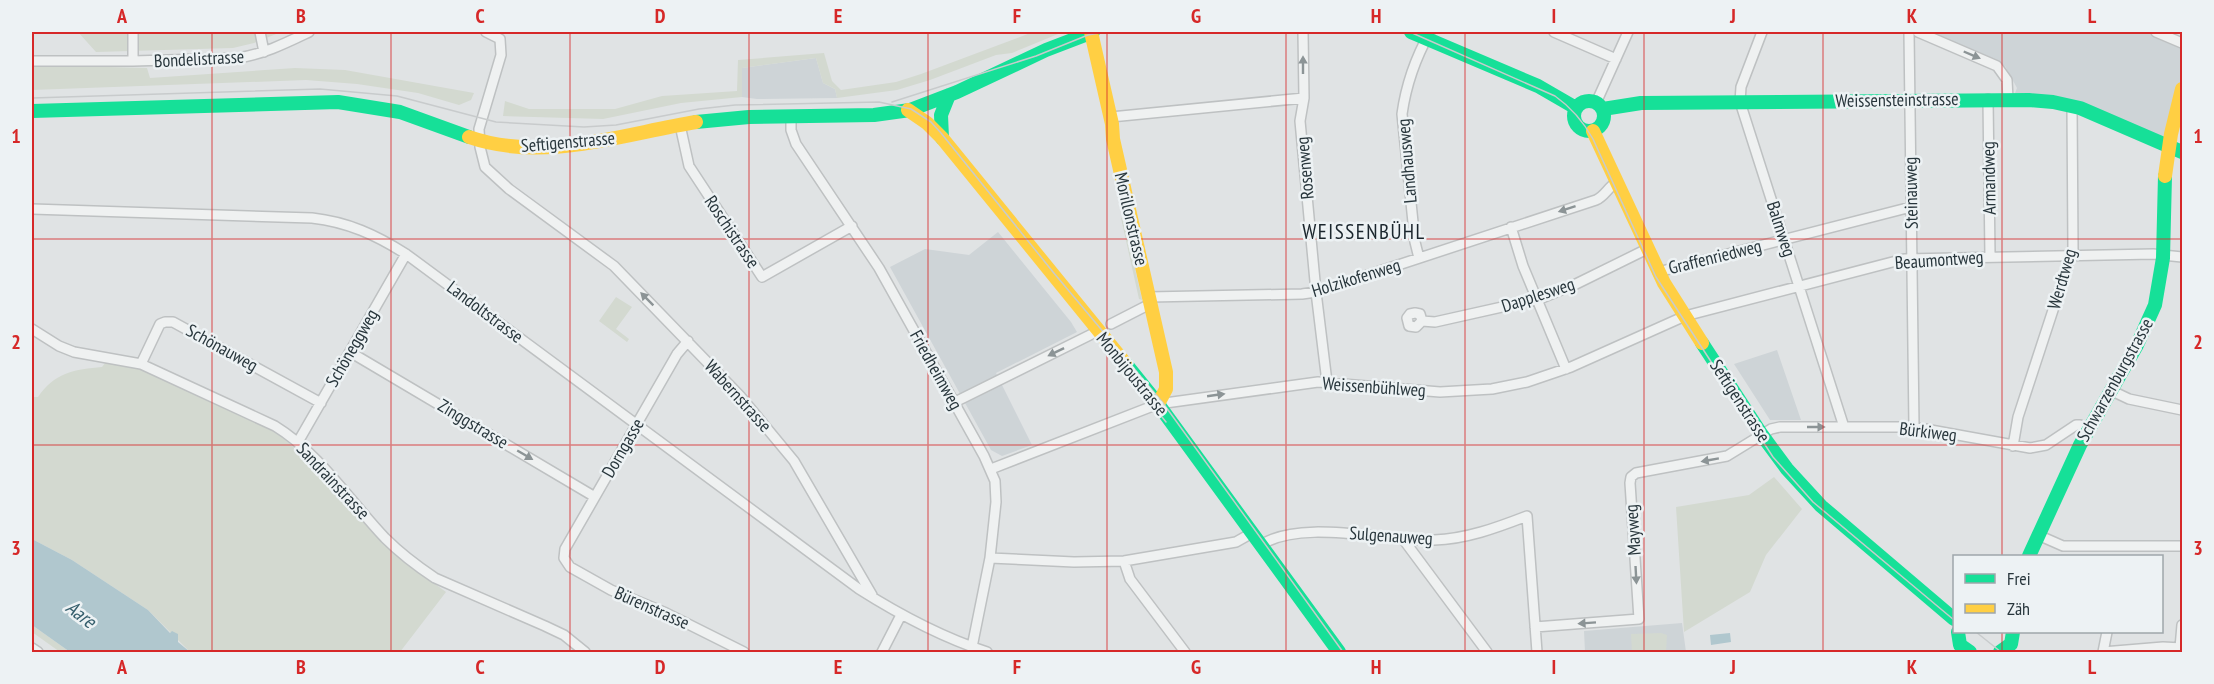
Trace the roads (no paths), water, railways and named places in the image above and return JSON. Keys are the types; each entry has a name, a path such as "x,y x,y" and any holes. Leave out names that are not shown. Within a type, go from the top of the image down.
{"main road":[{"name":"Seftigenstrasse","path":"32,111 338,102 375,106 401,112 479,139 513,147 576,144 680,125 742,118 876,115 908,110 949,95 1020,61 1092,32"},
{"name":"Morillonstrasse","path":"1092,32 1111,117 1113,139 1167,375 1164,393 1158,404"},
{"path":"1411,32 1428,35 1538,86 1576,108"},
{"name":"Schwarzenburgstrasse","path":"2029,555 2087,430 2139,344 2150,319 2159,286 2163,255 2165,181 2169,147 2173,120 2182,89"},
{"path":"942,138 940,115 949,95"},
{"name":"Weissensteinstrasse","path":"1599,106 1641,103 1988,99 2054,102 2072,106 2182,152"},
{"path":"1583,102 1599,106 1603,122 1593,131 1585,131 1576,125 1573,117 1576,108 1583,102"},
{"name":"Monbijoustrasse","path":"908,110 927,123 942,138 1158,404 1339,652"},
{"name":"Seftigenstrasse","path":"1593,131 1658,272 1762,435 1794,478 1821,506 1953,618"},
{"path":"1958,633 1959,643 1968,652"},
{"path":"2010,650 2013,633"}],"street":[{"name":"Bondelistrasse","path":"133,32 134,61"},
{"name":"Bondelistrasse","path":"260,32 264,52"},
{"name":"Bondelistrasse","path":"32,61 134,61 254,56 309,32"},
{"path":"486,32 500,39"},
{"path":"500,39 510,32"},
{"name":"Rosenweg","path":"1303,32 1304,98 1300,121 1327,382"},
{"path":"1554,32 1616,59"},
{"path":"1599,106 1628,32"},
{"path":"1740,102 1741,87 1762,32"},
{"name":"Steinauweg","path":"1909,32 1914,427"},
{"path":"1918,32 1997,66 2007,80 2008,99"},
{"path":"2156,32 2180,42"},
{"name":"Landhausweg","path":"1419,258 1415,242 1402,114 1411,76 1428,35"},
{"path":"479,139 480,122 501,55 500,39"},
{"path":"1111,117 1304,98"},
{"name":"Armandweg","path":"1988,99 1990,256"},
{"name":"Balmweg","path":"1740,102 1844,427"},
{"name":"Werdtweg","path":"2013,446 2018,417 2073,246 2072,106"},
{"name":"Friedheimweg","path":"791,117 791,130 795,141 890,286 991,469 996,488 990,558 972,647"},
{"name":"Roschistrasse","path":"680,125 688,165 762,277 852,226"},
{"name":"Wabernstrasse","path":"479,139 483,163 491,174 614,266 741,397 794,461 873,597 901,615 942,636 987,652"},
{"name":"Holzikofenweg","path":"1111,324 1150,300 1316,292 1600,198 1609,186 1617,182"},
{"name":"Graffenriedweg","path":"1658,272 1911,207"},
{"name":"Landoltstrasse","path":"32,209 327,220 363,229 406,254 841,576 873,597"},
{"path":"1511,227 1522,264 1566,369"},
{"name":"Dapplesweg","path":"1422,321 1435,322 1537,299 1576,284 1647,249"},
{"name":"Schöneggweg","path":"298,442 406,254"},
{"name":"Beaumontweg","path":"1685,316 1912,258 2071,255 2182,257"},
{"name":"Weissenbühlweg","path":"991,469 1158,404 1327,382 1421,391 1460,391 1517,384 1566,369 1685,316"},
{"name":"Schönauweg","path":"141,364 160,324 173,322 321,403"},
{"name":"Sandrainstrasse","path":"32,329 59,346 74,352 141,364 264,420 298,442 386,539 418,567 435,578 564,635 585,652"},
{"path":"955,402 1098,331"},
{"name":"Dorngasse","path":"564,558 565,549 636,424 677,354 688,341"},
{"name":"Zinggstrasse","path":"350,352 595,497"},
{"path":"2110,390 2129,399 2182,410"},
{"name":"Bürkiweg","path":"1762,435 1780,427 1914,427 2030,448 2041,447 2051,442 2076,425 2087,430"},
{"name":"Mayweg","path":"1535,627 1639,619 1630,483 1632,475 1719,459 1762,435"},
{"name":"Sulgenauweg","path":"1262,545 1282,535 1319,533 1426,540 1456,538 1493,529 1527,516 1537,652"},
{"path":"990,558 1074,562 1124,561 1236,542 1252,533"},
{"path":"2038,535 2063,546 2182,546"},
{"path":"1403,539 1487,652"},
{"path":"2121,555 2123,546"},
{"name":"Bürenstrasse","path":"564,558 570,567 611,590 666,613 744,652"},
{"path":"1124,561 1131,579 1185,652"},
{"path":"882,652 901,615"},
{"path":"2107,633 2103,652 2163,647 2181,648 2182,625"},
{"path":"32,648 38,652"}],"water":[{"name":"Aare","path":"32,539 72,560 148,610 170,633 172,631 178,634 178,642 190,652 70,652 32,625"},
{"path":"1730,633 1731,642 1711,645 1710,635"}],"tram line":[{"path":"892,102 1036,56 1088,35 1105,32"},
{"path":"1410,32 1555,96 1577,115 1593,139 1656,277 1773,457 1813,502 1953,619"},
{"path":"32,98 320,89 397,96 496,122 584,127 616,125 699,109 735,105 879,102 911,109 931,122 941,133 1163,403 1343,652"},
{"path":"1131,378 1166,422"},
{"path":"1977,633 2001,652"}],"district":[{"name":"WEISSENBÜHL","path":"1364,232"}]}
